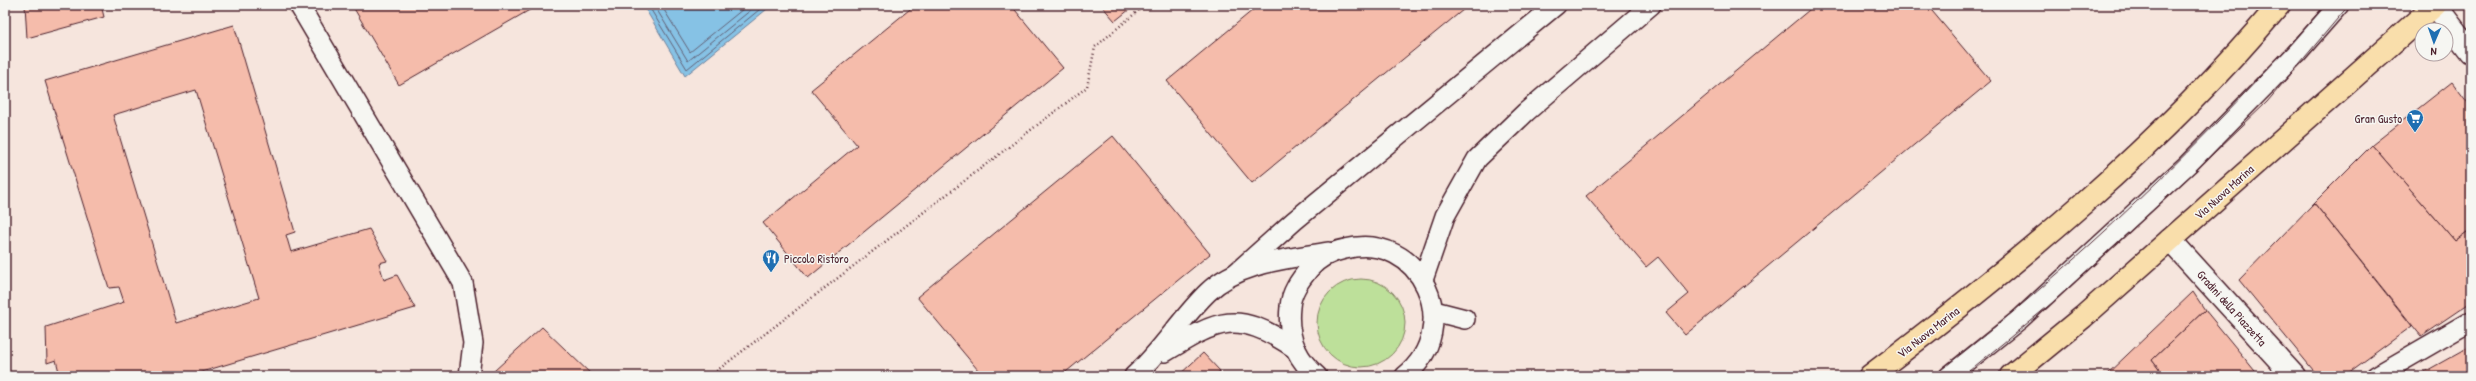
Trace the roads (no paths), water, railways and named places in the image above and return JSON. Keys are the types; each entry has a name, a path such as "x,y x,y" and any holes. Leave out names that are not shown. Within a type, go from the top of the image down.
{"main road":[{"name":"Via Nuova Marina","path":"1870,376 1958,309 2101,186 2178,114 2279,5"},
{"name":"Via Nuova Marina","path":"2011,376 2170,240 2435,5"}],"street":[{"path":"2435,5 2471,52"},
{"name":"Gradini della Piazzetta","path":"2170,240 2294,376"}],"lane":[{"path":"300,5 462,282 473,343 469,376"},
{"path":"1134,376 1151,360 1209,292 1236,273 1294,221 1556,5"},
{"path":"1423,280 1445,216 1477,160 1526,112 1651,5"},
{"path":"1949,376 2020,319 2188,164 2297,53 2339,5"},
{"path":"1236,273 1270,261 1333,252 1353,247 1374,247 1393,253 1410,265 1423,280 1431,295 1434,311 1433,332 1427,351 1415,368 1405,376"},
{"path":"1317,376 1306,366 1293,347 1288,324 1290,302 1299,281 1314,263 1333,252"},
{"path":"1434,311 1465,319"},
{"path":"2376,376 2471,321"},
{"path":"1151,360 1195,334 1221,324 1246,322 1267,330 1293,347"}],"water":[{"path":"643,5 772,5 685,76"}],"tram line":[{"path":"1933,376 2038,291 2138,200 2234,105 2325,5"},
{"path":"1963,376 2052,303 2190,176 2267,102 2349,5"}],"place":[{"name":"Gran Gusto","path":"2415,133"},
{"name":"Piccolo Ristoro","path":"771,273"}]}
